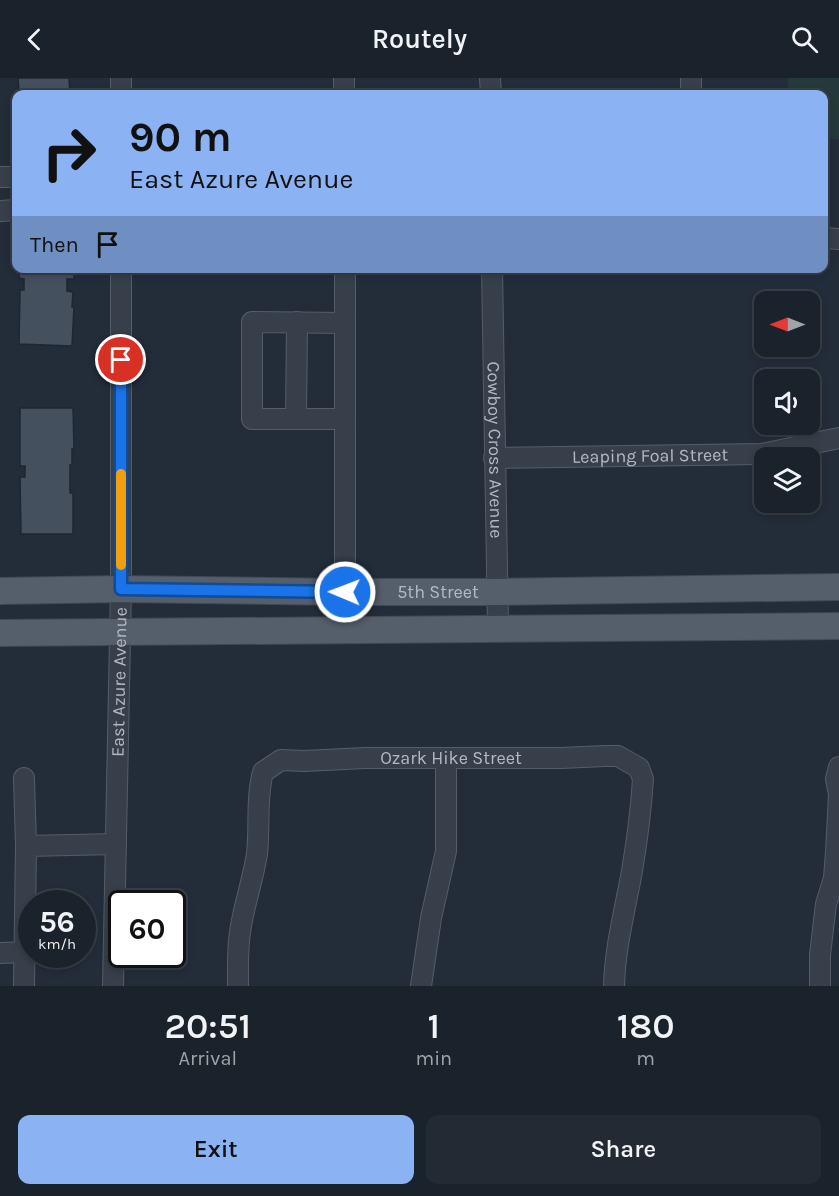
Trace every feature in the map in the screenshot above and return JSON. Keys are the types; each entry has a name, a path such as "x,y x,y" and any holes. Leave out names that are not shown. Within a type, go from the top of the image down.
{"main road":[{"name":"5th Street","path":"0,591 121,589 497,592 839,587"},
{"name":"5th Street","path":"0,633 839,626"}],"street":[{"name":"East Azure Avenue","path":"113,986 121,589 121,273"},
{"path":"345,273 345,592"},
{"name":"Cowboy Cross Avenue","path":"492,273 498,629"},
{"path":"345,323 252,322 252,419 345,419"},
{"path":"296,419 297,322"},
{"name":"Leaping Foal Street","path":"494,458 762,454 839,438"},
{"name":"Ozark Hike Street","path":"238,986 240,928 249,894 259,831 260,782 263,772 281,760 618,756 639,768 643,779 632,869 618,936 614,986"},
{"path":"421,986 431,918 446,851 446,758"},
{"path":"820,986 820,955 826,904 834,878 839,794 836,779 839,767"},
{"path":"24,778 26,890"},
{"path":"26,846 116,844"},
{"path":"0,953 18,952"},
{"path":"24,986 25,968"}],"green space":[{"path":"788,78 839,78 839,139 828,139 828,90 788,90"}],"building":[{"path":"18,78 69,78 70,90 19,90"},
{"path":"19,273 74,273 74,279 67,279 67,291 73,292 72,346 19,344 20,290 24,290 24,279 19,278"},
{"path":"20,408 73,408 74,449 72,449 72,465 70,465 70,493 73,493 73,534 21,534 20,477 25,477 25,466 20,466"}],"slow traffic":[{"path":"121,474 121,565"}],"route":[{"path":"121,360 121,589 345,592"}]}
